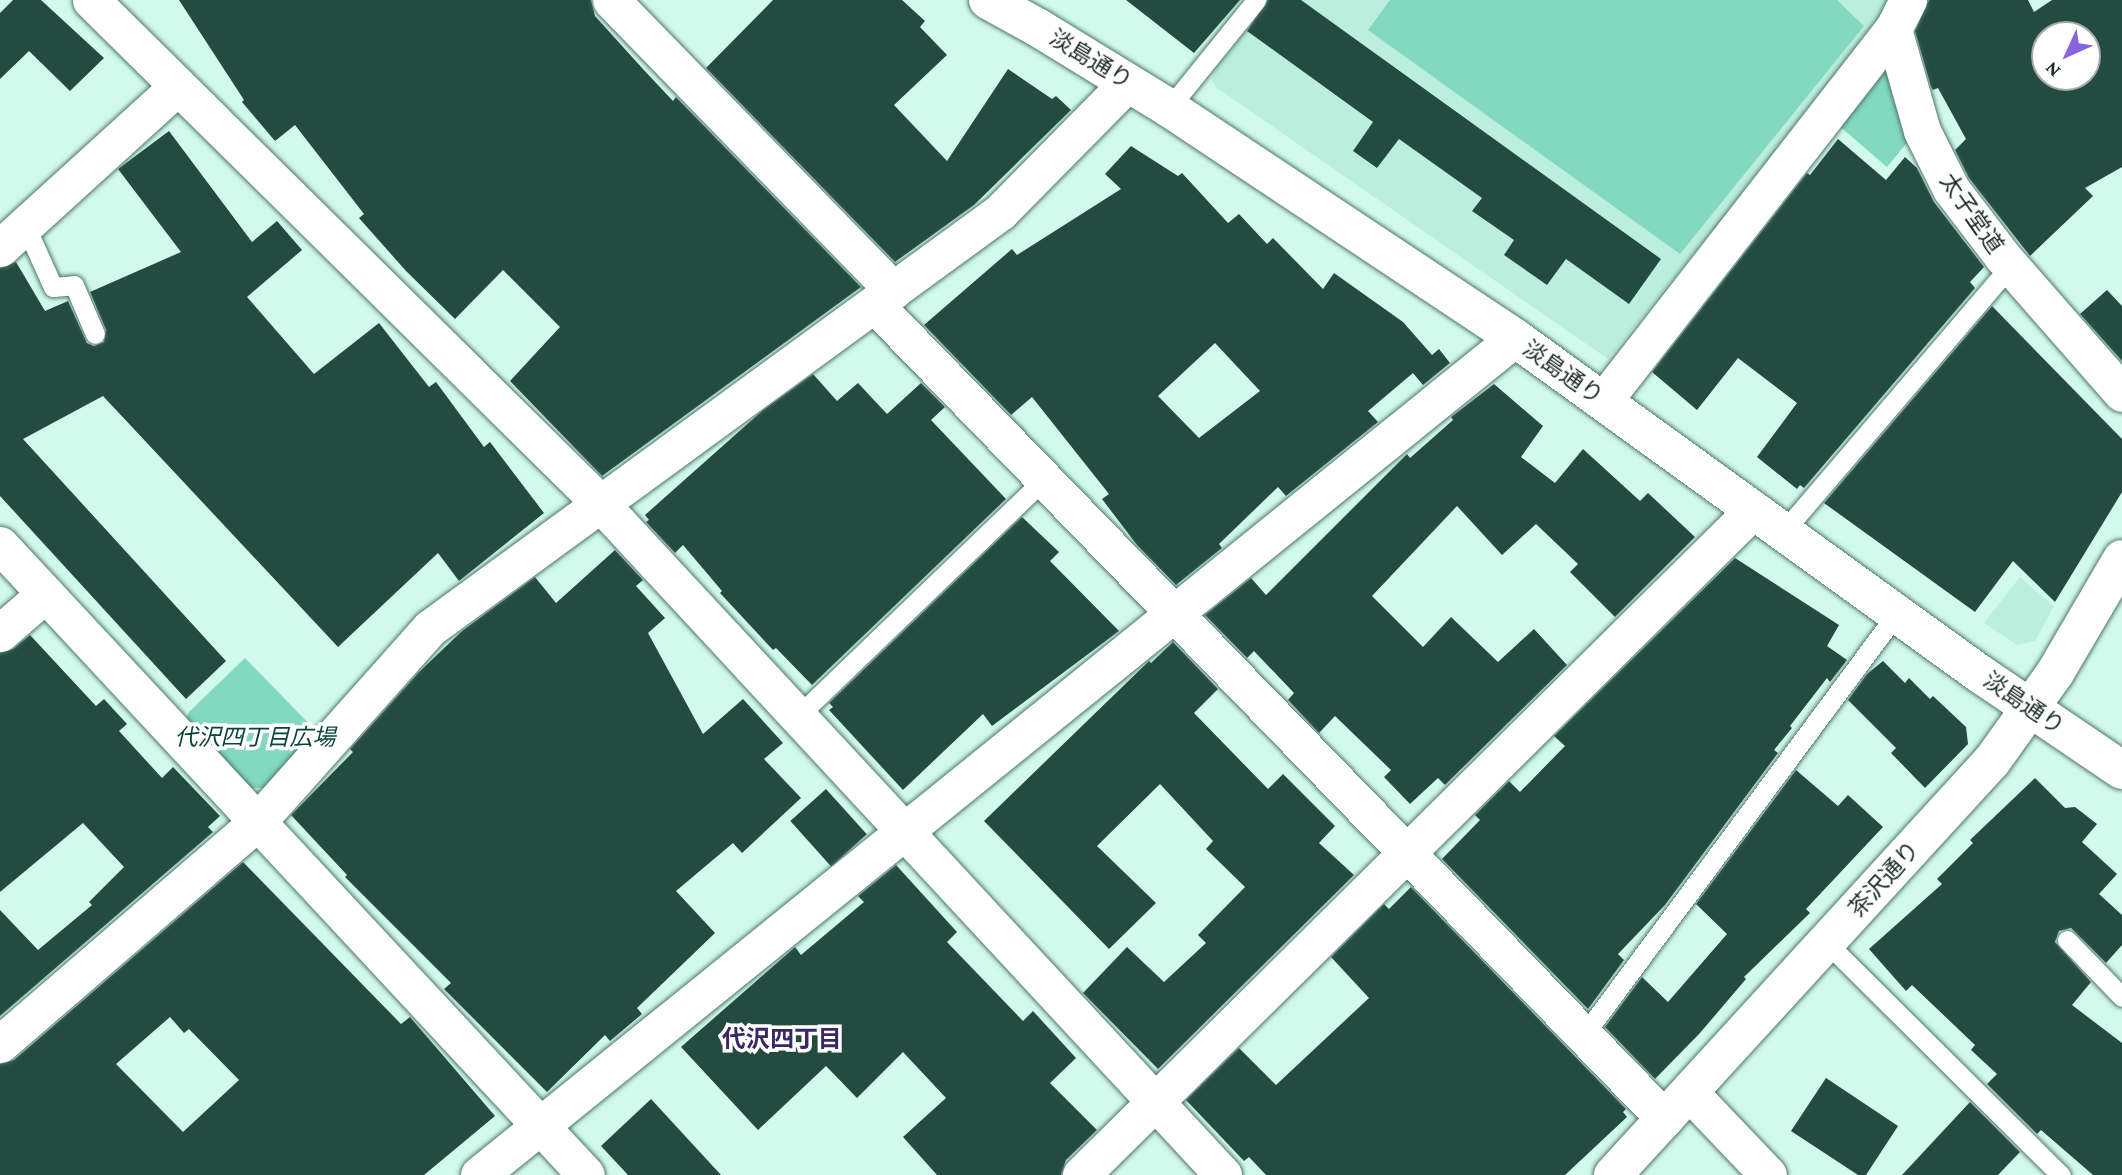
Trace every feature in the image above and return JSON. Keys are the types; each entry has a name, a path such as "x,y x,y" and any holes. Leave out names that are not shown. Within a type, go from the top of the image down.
{"main road":[{"name":"淡島通り","path":"988,0 1169,108 1515,338 1897,613 2122,770"},
{"name":"茶沢通り","path":"1613,1175 1992,761 2031,708 2122,559"}],"street":[{"path":"91,0 599,502 906,830 1223,1175"},
{"path":"611,0 884,298 1043,480 1583,1036 1768,1175"},
{"path":"1604,401 1900,15"},
{"name":"太子堂道","path":"1900,15 1922,131 1936,160 1975,223 2122,393"},
{"path":"0,1044 258,821 430,628 599,502 1000,212 1128,82"},
{"path":"13,237 177,87"},
{"path":"479,1175 1515,338"},
{"path":"1081,1175 1154,1100 1407,855 1768,521"},
{"path":"0,545 586,1175"},
{"path":"0,633 45,594"}],"lane":[{"path":"1169,108 1256,0"},
{"path":"13,237 54,287 74,285 95,334"},
{"path":"1768,521 2010,266"},
{"path":"799,715 1043,480"},
{"path":"1583,1036 1897,613"},
{"path":"2067,940 2122,997"},
{"path":"1826,943 2061,1175"}],"shaded area":[{"path":"1270,0 1894,0 1883,21 1608,359 1217,88 1212,80 1215,70"},
{"path":"2020,577 2054,606 2035,641 2017,645 1984,623"}],"green space":[{"path":"1390,0 1837,0 1864,26 1680,254 1368,30"},
{"path":"1885,61 1914,134 1887,167 1837,124"},
{"name":"代沢四丁目広場","path":"245,658 323,738 275,788 238,788 181,731 189,712"}],"building":[{"path":"13,0 41,0 104,58 70,91 29,51 0,79 0,13"},
{"path":"179,0 591,0 595,16 673,101 676,97 861,287 602,476 510,381 560,327 503,270 455,319 406,271 359,218 364,214 295,125 275,141 242,102 244,100"},
{"path":"773,0 902,0 925,21 920,27 947,55 894,105 947,161 1008,69 1052,99 1056,96 1071,110 974,205 895,262 706,68"},
{"path":"1126,0 1240,0 1194,53"},
{"path":"1268,0 1301,0 1661,259 1629,304 1566,259 1547,285 1504,255 1514,240 1472,211 1482,198 1399,139 1377,168 1353,151 1373,122 1247,31"},
{"path":"1929,0 2028,0 2034,12 2052,0 2122,0 2122,167 2085,188 2093,196 2030,256 1969,178 1955,150 1966,139 1938,88 1933,90 1915,31"},
{"path":"169,131 252,242 277,221 302,250 247,297 314,374 379,323 429,387 436,382 484,447 490,442 544,513 459,581 438,553 338,647 103,396 23,439 226,661 186,699 0,496 0,268 16,262 45,311 68,301 87,343 94,346 104,342 106,330 90,292 181,252 118,169"},
{"path":"1838,139 1886,180 1905,157 1917,168 1934,202 1984,267 1970,282 1975,288 1804,488 1800,485 1797,489 1757,457 1797,403 1738,358 1697,410 1652,372 1807,173 1810,175"},
{"path":"1131,146 1178,176 1182,173 1228,223 1239,214 1267,244 1273,238 1323,289 1334,273 1403,322 1432,355 1439,349 1450,363 1423,385 1413,373 1368,411 1378,422 1286,496 1278,487 1219,544 1222,548 1176,585 1137,545 1102,499 1109,494 1032,397 1011,415 924,325 1012,249 1017,255 1121,189 1105,174","holes":["1215,343 1260,391 1199,438 1158,396"]},
{"path":"2107,290 2122,306 2122,361 2080,314"},
{"path":"1992,306 2122,439 2122,492 2055,602 2013,561 1975,612 1824,503"},
{"path":"813,374 837,401 858,383 887,414 921,383 945,407 931,420 1006,499 812,685 776,648 773,650 720,593 722,591 683,545 675,553 646,522 649,520 645,515 762,411"},
{"path":"1494,384 1543,426 1521,457 1555,483 1583,449 1640,501 1648,493 1695,537 1615,617 1570,572 1578,564 1536,524 1502,555 1457,506 1372,596 1423,647 1451,617 1498,662 1534,629 1567,665 1445,785 1438,778 1410,804 1384,777 1391,770 1335,716 1319,733 1288,700 1294,693 1254,651 1247,658 1205,615 1251,578 1266,595 1407,454 1410,458 1453,420 1451,417"},
{"path":"1022,517 1059,552 1050,561 1119,631 992,726 983,714 903,790 829,710 833,707 829,703"},
{"path":"615,550 643,580 636,586 665,618 648,633 703,734 743,699 783,743 764,759 801,798 742,853 733,843 676,891 715,933 637,1008 642,1014 610,1041 605,1035 547,1092 444,989 451,983 345,877 347,875 291,815 353,752 350,749 419,672 462,631 535,577 556,603"},
{"path":"1735,558 1839,625 1827,646 1847,660 1830,682 1827,678 1790,726 1792,728 1774,750 1778,753 1665,905 1618,954 1624,960 1588,1009 1442,859 1480,820 1475,815 1509,781 1520,792 1565,746 1554,736"},
{"path":"30,635 96,706 104,699 127,724 119,731 162,778 173,767 220,816 208,827 213,832 0,1016 0,910 38,950 92,905 89,902 124,867 83,823 0,892 0,653 13,649"},
{"path":"1173,642 1218,689 1194,713 1268,789 1283,774 1335,826 1319,843 1354,875 1158,1069 1083,993 1127,947 1164,982 1206,943 1198,935 1245,887 1206,849 1213,841 1160,784 1097,846 1156,903 1109,949 984,821 1149,661 1151,663"},
{"path":"1883,661 1905,683 1909,678 1930,699 1933,696 1966,727 1968,744 1925,788 1891,753 1896,748 1848,700 1867,674"},
{"path":"1796,770 1838,806 1848,795 1883,827 1806,909 1810,913 1744,977 1746,979 1700,1033 1655,1079 1605,1027 1642,977 1668,1002 1727,934 1696,904"},
{"path":"2035,778 2065,808 2075,807 2097,824 2082,842 2117,874 2099,894 2122,915 2122,945 2106,963 2071,928 2059,931 2055,942 2091,982 2072,1005 2122,1043 2122,1175 2093,1175 2041,1130 2037,1134 1987,1084 1997,1074 1971,1050 1975,1045 1912,985 1906,991 1869,949 1942,884 1937,879 1973,843 1970,840"},
{"path":"826,789 867,834 831,866 790,821"},
{"path":"243,862 401,1024 410,1017 495,1116 424,1175 0,1175 0,1064 14,1060","holes":["170,1017 184,1033 189,1029 239,1080 183,1132 116,1064"]},
{"path":"896,865 957,932 947,942 1023,1021 1033,1011 1076,1058 1050,1083 1097,1130 1066,1160 1061,1175 937,1175 903,1137 946,1098 903,1052 857,1098 826,1066 758,1130 681,1047 795,947 801,955 864,902 858,896"},
{"path":"1411,887 1626,1109 1623,1112 1627,1117 1565,1175 1266,1175 1249,1157 1244,1161 1186,1100 1239,1048 1276,1085 1369,998 1331,957 1384,904 1389,909"},
{"path":"1826,1078 1898,1126 1866,1175 1858,1175 1791,1131"},
{"path":"651,1099 721,1175 628,1175 601,1146"},
{"path":"1970,1102 2020,1152 1998,1175 1902,1175"}],"district":[{"name":"代沢四丁目","path":"782,1039"}]}
